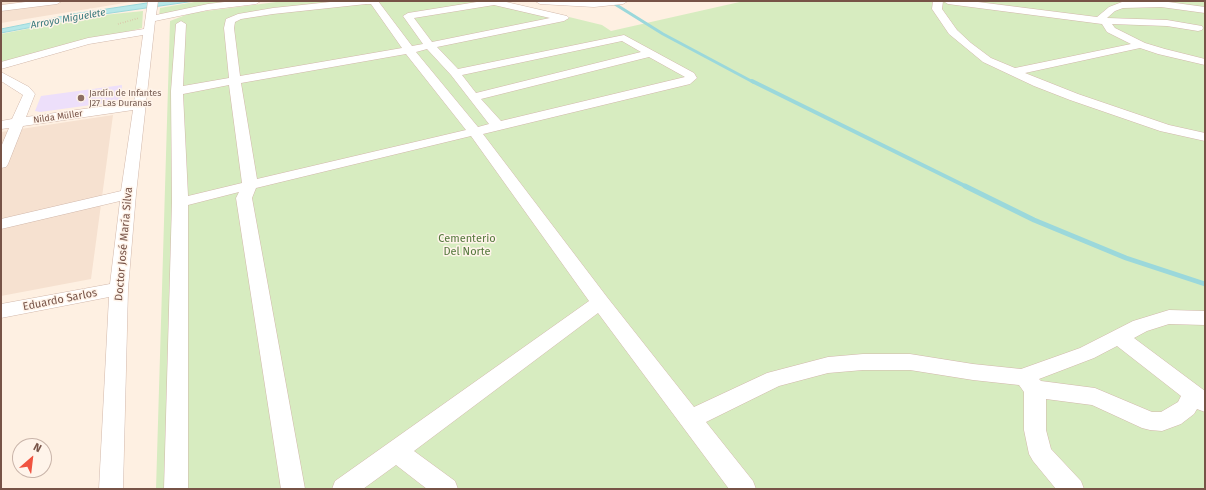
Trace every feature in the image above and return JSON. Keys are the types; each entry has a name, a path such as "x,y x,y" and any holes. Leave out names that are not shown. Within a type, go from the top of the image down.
{"street":[{"path":"1,8 57,1"},
{"path":"1,66 88,41 151,16 256,1"},
{"path":"540,1 594,4 623,1"},
{"path":"938,1 937,9 953,32 987,60 1052,89 1165,128 1205,137"},
{"path":"948,1 1104,21 1167,23 1202,29"},
{"path":"1109,1 1122,5 1179,4 1205,10"},
{"path":"293,489 244,198 250,185 235,82 229,28 230,21 238,17 273,10 350,2 374,2 409,50 474,131 600,302 744,489"},
{"path":"177,91 235,82 409,50 430,46 527,26 564,18 494,2 408,16 430,46 455,73 498,126"},
{"path":"1179,4 1194,25 1202,29"},
{"path":"1122,5 1112,9 1102,17 1111,30 1141,45 1162,52 1205,62"},
{"name":"Doctor José María Silva","path":"111,489 119,289 128,194 151,16"},
{"path":"176,489 180,202 177,91 181,24"},
{"path":"180,202 498,126 690,78 690,75 624,38 455,73"},
{"path":"1013,72 1141,45"},
{"path":"473,97 651,53"},
{"path":"1,76 29,94 1,164"},
{"name":"Nilda Müller","path":"1,125 139,105"},
{"path":"1,224 128,194"},
{"name":"Eduardo Sarlos","path":"1,311 119,289"},
{"path":"344,489 600,302"},
{"path":"1028,383 1140,326 1169,318 1205,318"},
{"path":"690,419 774,379 828,365 863,362 910,362 1028,383 1095,397 1150,421 1162,422 1173,417 1199,398 1119,337"},
{"path":"1028,383 1035,430 1041,454 1072,489"},
{"path":"396,451 446,489"}],"shaded area":[{"path":"1,1 137,1 1,23"},
{"name":"Jardín de Infantes J27 Las Duranas","path":"122,85 121,99 113,102 40,112 35,111 41,96"},
{"path":"113,115 91,279 1,296 1,132"}],"green space":[{"path":"200,1 243,1 159,16 160,8"},
{"name":"Cementerio Del Norte","path":"284,1 503,1 602,25 611,31 744,1 1205,1 1205,489 156,489 170,21 191,13"},
{"path":"143,11 142,28 1,64 1,34 94,16"}],"water":[{"name":"Arroyo Miguelete","path":"160,1 195,1 97,15 1,33 1,29 73,14"}],"waterway":[{"path":"610,1 663,34 753,82"},
{"path":"752,81 967,187"},
{"path":"965,186 1034,220 1126,258 1205,284"}],"place":[{"name":"Jardín de Infantes J27 Las Duranas","path":"81,98"}]}
